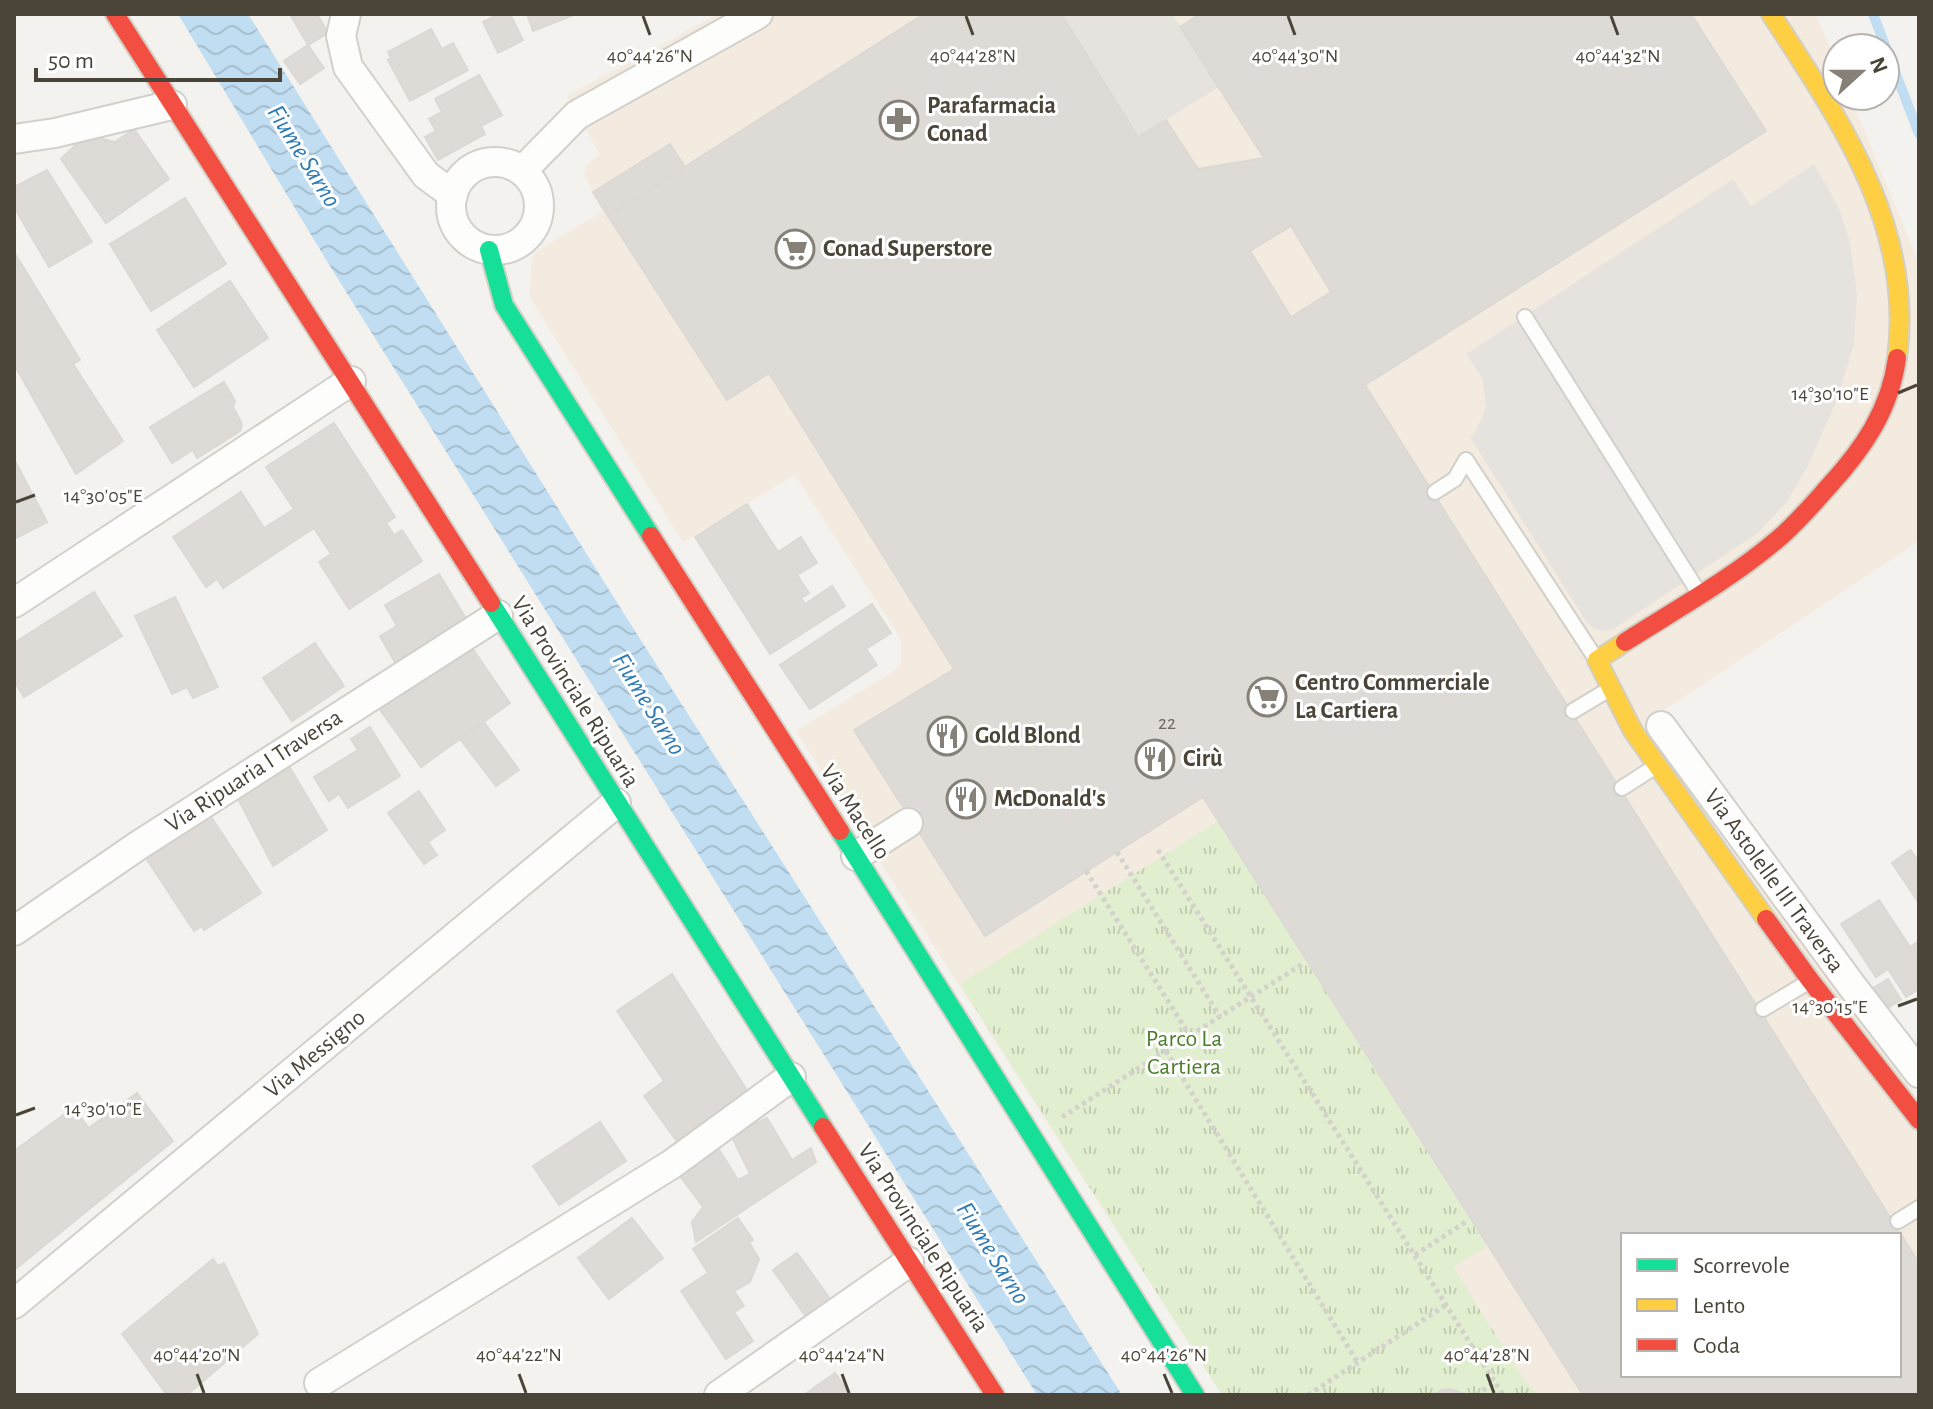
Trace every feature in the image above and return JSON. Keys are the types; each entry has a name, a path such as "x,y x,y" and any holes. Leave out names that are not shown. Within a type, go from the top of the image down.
{"street":[{"name":"Via Provinciale Ripuaria","path":"115,14 995,1395"},
{"path":"346,14 341,36 348,67 426,175 453,195"},
{"path":"522,171 577,115 758,14"},
{"path":"1771,14 1839,122 1876,195 1897,262 1900,317 1886,403 1877,425 1858,452 1766,549 1597,660 1633,731 1657,766 1810,980 1919,1120"},
{"path":"14,139 55,133 172,105"},
{"path":"496,162 522,171 532,182 540,209 529,235 504,250 475,246 463,237 455,224 452,210 453,195 459,181 482,164 496,162"},
{"name":"Via Macello","path":"489,250 504,305 1195,1395"},
{"path":"14,603 351,381"},
{"name":"Via Ripuaria I Traversa","path":"14,931 139,845 498,615"},
{"name":"Via Astolelle III Traversa","path":"1661,726 1919,1073"},
{"name":"Via Messigno","path":"14,1304 616,803"},
{"path":"856,856 908,823"},
{"path":"319,1383 672,1164 791,1077"},
{"path":"719,1395 909,1262"}],"lane":[{"path":"1525,317 1699,593"},
{"path":"1435,492 1455,479 1466,460 1597,660"},
{"path":"1573,711 1611,688"},
{"path":"1622,788 1657,766"},
{"path":"1763,1009 1810,980"},
{"path":"1898,1221 1919,1208"}],"path":[{"path":"1158,850 1503,1395"},
{"path":"1117,852 1220,1017"},
{"path":"1086,871 1190,1036"},
{"path":"1033,1136 1304,963"},
{"path":"1166,1051 1358,1363"},
{"path":"1415,1255 1467,1221"},
{"path":"1308,1395 1446,1305"},
{"path":"1476,1395 1495,1382"}],"shaded area":[{"name":"Centro Commerciale La Cartiera","path":"718,14 1816,14 1823,32 1821,32 1821,112 1857,112 1919,263 1919,541 1645,723 1919,1099 1919,1395 1222,1395 796,731 894,671 901,662 901,640 795,475 683,542 530,298 531,264 535,252 602,212 584,173 588,163 600,155 567,96"},
{"path":"1061,14 1172,14 1219,87 1138,137"},
{"path":"1814,164 1839,208 1850,243 1857,293 1854,344 1837,400 1808,466 1786,503 1755,535 1612,630 1601,631 1592,627 1470,437 1475,433 1486,408 1483,380 1466,354 1733,179 1751,206"}],"green space":[{"name":"Parco La Cartiera","path":"1218,821 1487,1247 1453,1267 1521,1375 1538,1395 1222,1395 960,984"}],"water":[{"name":"Fiume Sarno","path":"178,14 248,14 628,620 1122,1395 1037,1395 328,263"}],"building":[{"path":"290,14 317,14 328,33 308,45"},
{"path":"499,14 510,14 523,40 498,53 483,22"},
{"path":"527,14 576,14 533,31"},
{"path":"924,14 1061,14 1138,137 1166,120 1198,169 1264,158 1180,27 1200,14 1691,14 1766,131 1365,385 1900,1233 1621,1233 1621,1377 1901,1377 1901,1234 1919,1263 1919,1395 1583,1395 1203,797 985,936 854,730 954,669 769,373 727,400 608,216","holes":["1291,226 1331,292 1291,317 1250,251"]},
{"path":"431,29 442,49 453,43 468,70 410,101 388,60 391,58 388,52"},
{"path":"308,45 324,68 300,84 284,61"},
{"path":"479,75 502,115 481,126 485,134 438,160 425,137 436,131 429,119 442,112 435,99"},
{"path":"134,129 169,179 106,223 61,159 86,135 115,142"},
{"path":"670,144 685,167 608,216 593,192"},
{"path":"47,170 92,242 49,267 14,207 14,187"},
{"path":"185,198 226,264 151,311 110,244"},
{"path":"14,252 80,360 73,364 123,441 76,474 14,364"},
{"path":"230,281 268,338 194,387 157,330"},
{"path":"224,382 235,401 233,407 242,424 240,431 197,458 193,450 172,463 150,427"},
{"path":"334,423 395,517 386,523 394,535 402,530 422,561 349,609 319,562 331,554 314,528 223,588 217,579 206,587 173,537 241,492 264,528 294,509 266,467"},
{"path":"14,459 47,522 14,539"},
{"path":"747,504 778,552 801,537 817,563 797,575 809,593 801,598 805,604 832,586 845,606 770,654 695,537"},
{"path":"439,574 468,622 396,664 380,636 397,626 385,605"},
{"path":"94,592 122,636 24,697 14,681 14,643"},
{"path":"175,597 218,687 193,698 187,687 172,694 135,616"},
{"path":"872,604 891,633 866,649 877,665 810,709 780,665"},
{"path":"315,643 344,686 292,721 263,678"},
{"path":"470,645 510,703 421,767 374,701"},
{"path":"484,722 519,770 496,786 460,739"},
{"path":"370,727 400,776 348,808 339,794 329,801 314,777 358,750 351,739"},
{"path":"287,763 327,830 273,866 235,793"},
{"path":"419,791 445,830 428,842 437,855 424,864 388,813"},
{"path":"208,812 261,893 204,930 202,926 194,931 144,855"},
{"path":"1910,850 1919,861 1919,903 1892,863"},
{"path":"1879,900 1910,947 1919,941 1919,989 1906,997 1888,969 1876,977 1841,924"},
{"path":"672,974 750,1095 682,1148 644,1096 664,1081 617,1011"},
{"path":"1888,979 1901,1000 1879,1013 1866,992"},
{"path":"137,1093 173,1141 14,1270 14,1151 73,1108 89,1128"},
{"path":"767,1118 792,1160 811,1148 816,1162 696,1242 692,1222 703,1207 680,1176 694,1156 715,1143 738,1180 750,1174 731,1135"},
{"path":"600,1122 626,1161 559,1205 533,1166"},
{"path":"632,1218 663,1258 609,1299 578,1258"},
{"path":"738,1218 753,1240 749,1242 759,1259 750,1282 734,1291 744,1306 734,1312 753,1341 726,1359 681,1291 708,1273 693,1249"},
{"path":"797,1253 831,1300 807,1318 773,1270"},
{"path":"213,1259 218,1266 224,1263 258,1334 187,1395 167,1395 122,1334"},
{"path":"835,1373 851,1395 804,1395"},
{"path":"1451,1389 1467,1395 1433,1395 1442,1390"}],"waterway":[{"path":"1873,14 1919,134"}],"traffic: fast":[{"path":"489,250 504,305 651,536"},
{"path":"491,603 823,1127"},
{"path":"840,831 1195,1395"}],"traffic: slow":[{"path":"1771,14 1845,134 1883,219 1894,264 1900,310 1897,358"},
{"path":"1625,642 1597,660 1633,731 1766,919"}],"traffic: jam":[{"path":"115,14 491,603"},
{"path":"1625,642 1742,567 1798,520 1864,443 1888,395 1897,358"},
{"path":"651,536 840,831"},
{"path":"1766,919 1919,1120"},
{"path":"823,1127 995,1395"}],"place":[{"name":"Parafarmacia Conad","path":"899,120"},
{"name":"Conad Superstore","path":"795,249"},
{"name":"Centro Commerciale La Cartiera","path":"1267,697"},
{"name":"Gold Blond","path":"947,736"},
{"name":"Cirù","path":"1155,759"},
{"name":"McDonald's","path":"966,799"}]}
